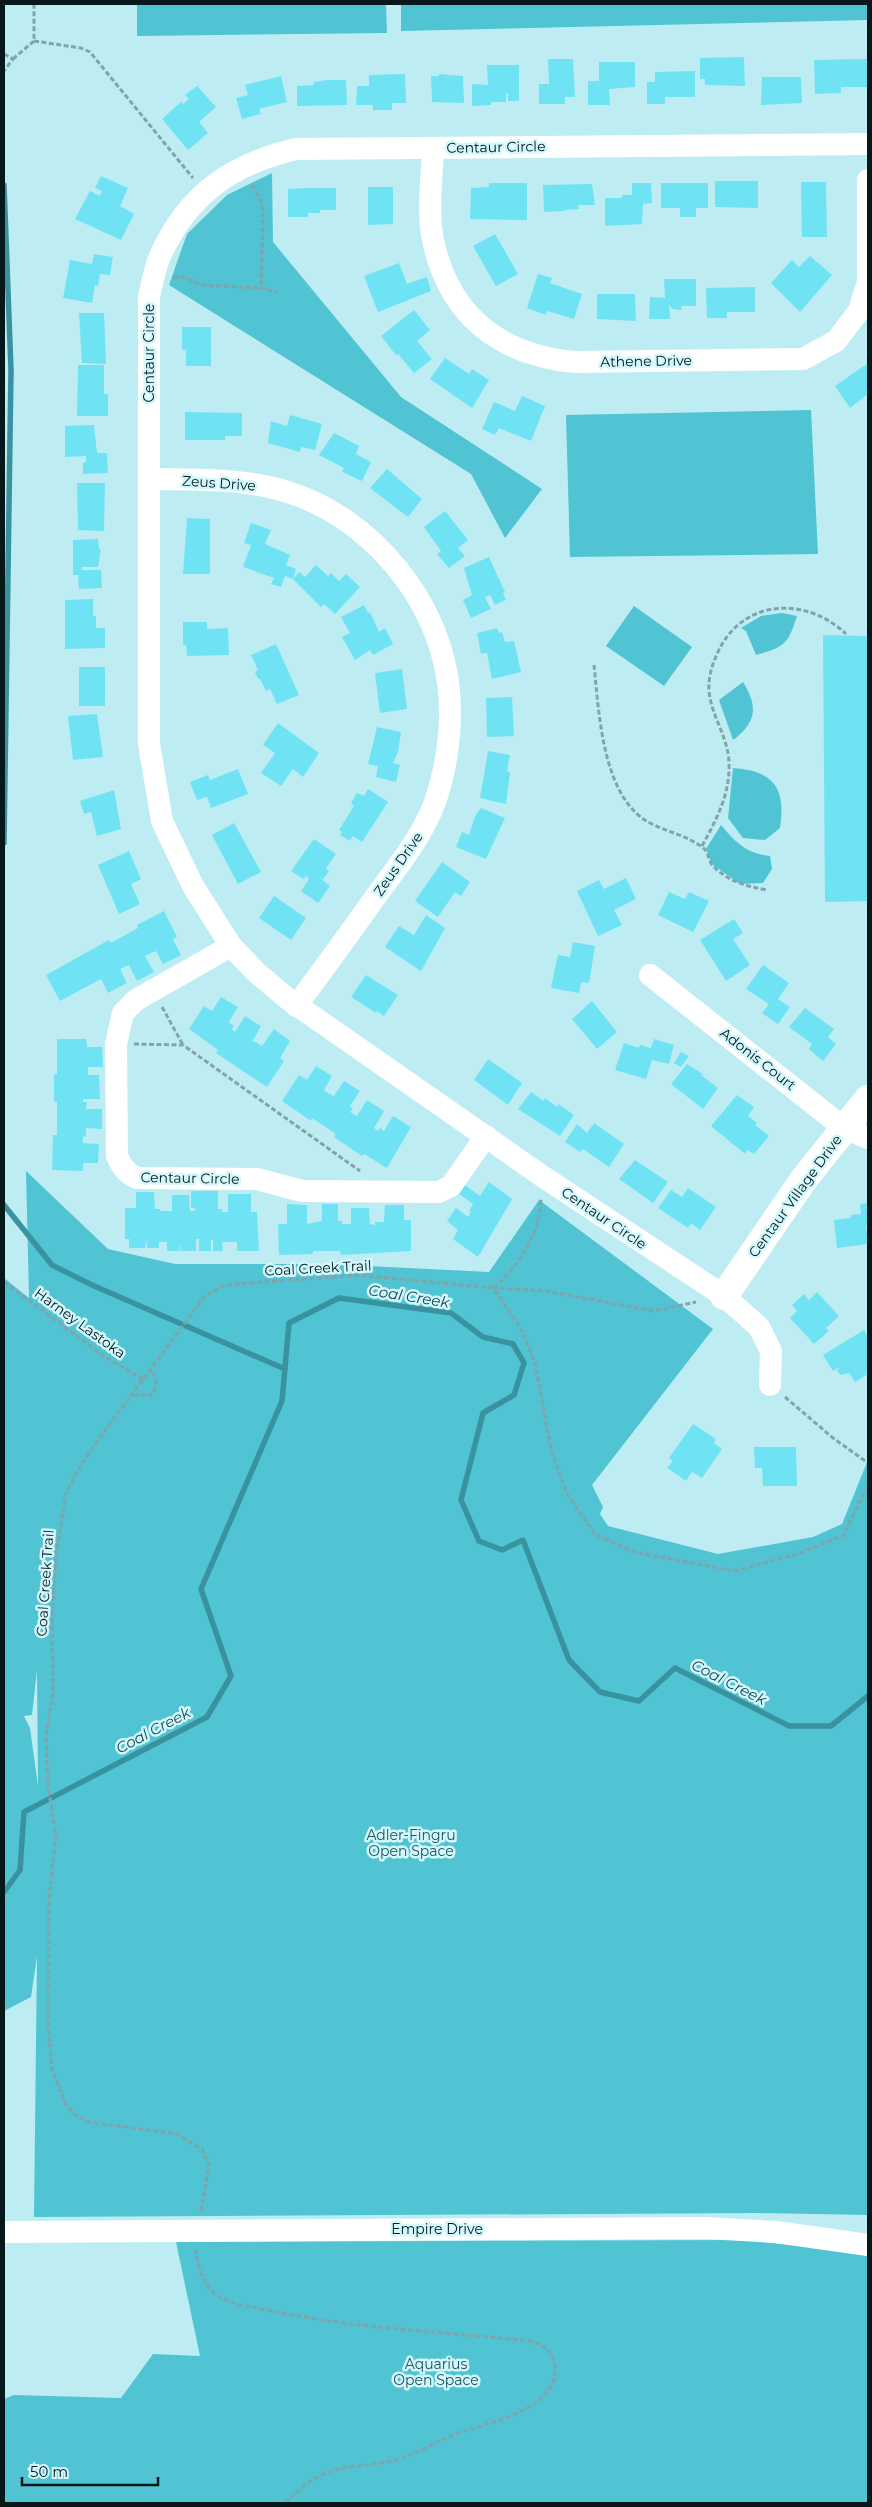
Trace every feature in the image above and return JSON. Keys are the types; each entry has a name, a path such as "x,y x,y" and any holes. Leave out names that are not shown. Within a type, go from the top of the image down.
{"street":[{"name":"Centaur Circle","path":"770,1385 771,1351 759,1327 724,1296 542,1176 296,1006 257,973 231,946 193,886 162,821 149,744 149,296 159,257 178,221 198,198 230,173 267,156 296,149 868,144"},
{"name":"Athene Drive","path":"433,149 433,239 443,274 462,306 481,326 511,347 546,360 575,362 803,359 836,341 859,311 868,282 868,180"},
{"name":"Zeus Drive","path":"150,479 248,482 289,492 332,512 365,535 399,570 426,610 444,661 450,708 447,755 435,801 419,836 296,1006"},
{"name":"Centaur Circle","path":"231,946 136,1000 123,1014 116,1044 117,1156 124,1170 129,1174 137,1178 257,1179 302,1191 439,1192 451,1186 486,1136"},
{"name":"Adonis Court","path":"650,975 856,1133"},
{"name":"Centaur Village Drive","path":"724,1296 804,1178 856,1133 868,1098"},
{"name":"Empire Drive","path":"4,2232 706,2228 776,2232 868,2245"}],"path":[{"path":"34,4 34,41"},
{"path":"4,71 13,59 34,41 81,48 90,52 193,178"},
{"path":"4,54 13,59"},
{"path":"249,178 260,201 263,213 260,288"},
{"path":"168,277 187,278 200,285 260,288 278,292"},
{"path":"702,846 723,805 730,764 726,741 709,691 712,664 722,641 740,622 764,609 789,608 812,612 834,622 846,634"},
{"path":"594,665 606,759 629,806 650,823 702,846 706,849 712,864 731,881 744,886 767,890"},
{"path":"153,991 184,1045 390,1193"},
{"path":"116,1044 184,1045"},
{"path":"542,1176 540,1212 527,1250 493,1288 521,1328 535,1364 551,1450 567,1494 595,1534 634,1552 734,1571 796,1554 843,1536 868,1485"},
{"name":"Coal Creek Trail","path":"54,1863 56,1836 48,1785 46,1736 53,1692 52,1618 61,1516 66,1494 76,1473 205,1296 224,1285 359,1275 493,1288 546,1291 654,1311 696,1302"},
{"name":"Harney Lastoka","path":"4,1282 104,1357 144,1380"},
{"path":"133,1396 152,1395 155,1391 156,1380 151,1371"},
{"path":"770,1385 833,1438 868,1463"}],"green space":[{"path":"137,4 386,4 387,33 137,36"},
{"path":"401,4 868,4 868,20 401,31"},
{"path":"272,173 273,242 401,397 542,489 505,538 471,474 169,285 187,234 227,195"},
{"path":"811,410 818,554 570,557 566,415"},
{"path":"634,606 692,647 664,686 606,646"},
{"path":"782,613 797,616 788,639 779,647 756,655 746,631 741,628 761,616"},
{"path":"743,682 751,699 753,713 747,727 733,740 719,700"},
{"path":"733,768 758,773 774,784 779,792 781,802 780,828 765,840 743,838 728,818"},
{"path":"721,825 731,837 748,850 770,856 772,869 763,883 740,884 712,864 706,849"},
{"name":"Adler-Fingru Open Space","path":"26,1171 108,1249 175,1264 327,1264 489,1272 539,1200 713,1329 592,1485 603,1507 600,1514 608,1526 718,1554 813,1537 842,1524 868,1460 868,2215 757,2213 34,2217 37,1956 31,1997 4,2011 4,1278 29,1298","holes":["37,1670 38,1786 30,1728 24,1716 32,1715"]},
{"name":"Aquarius Open Space","path":"742,2240 840,2250 868,2256 868,2503 4,2503 4,2399 14,2395 121,2398 153,2354 200,2356 176,2242"}],"building":[{"path":"744,57 745,86 705,85 705,79 700,79 700,58"},
{"path":"548,59 573,59 575,97 565,97 565,104 539,104 539,84 549,84"},
{"path":"867,59 868,87 841,87 841,93 815,94 814,60"},
{"path":"599,62 635,62 635,87 609,89 610,105 588,105 588,81 599,81"},
{"path":"487,65 519,65 519,101 508,101 508,93 506,93 506,102 491,102 491,105 472,106 472,84 488,85"},
{"path":"695,71 695,97 665,97 665,104 647,104 647,82 655,82 655,72"},
{"path":"405,74 406,103 392,103 392,110 373,110 373,105 356,105 357,86 369,86 369,75"},
{"path":"439,74 463,76 464,103 432,102 431,76 439,76"},
{"path":"281,76 287,102 259,109 261,114 242,119 236,98 248,95 245,85"},
{"path":"762,77 801,77 802,103 761,105"},
{"path":"346,80 347,105 297,106 297,86 314,85 314,82"},
{"path":"197,86 216,107 199,122 208,133 188,150 162,119 181,102 183,104 189,99 185,95"},
{"path":"101,176 128,188 120,206 134,214 121,240 75,219 90,191 100,196 102,191 95,188"},
{"path":"715,181 758,181 758,208 715,207"},
{"path":"801,182 826,182 827,237 802,237"},
{"path":"489,183 527,183 527,220 470,219 471,188 489,187"},
{"path":"632,183 651,183 652,203 643,204 642,224 605,226 605,198 622,198 622,195 632,195"},
{"path":"661,183 708,183 708,208 696,208 696,217 680,217 680,208 661,208"},
{"path":"592,184 595,205 578,205 579,209 544,212 543,185"},
{"path":"368,187 393,187 393,224 368,225"},
{"path":"336,188 336,210 320,210 320,213 308,213 308,217 288,217 288,189"},
{"path":"495,234 518,274 496,286 473,246"},
{"path":"94,254 113,257 110,275 100,274 98,286 95,285 92,303 63,298 70,260 92,264"},
{"path":"810,256 832,275 800,312 771,283 792,260 799,267"},
{"path":"399,263 407,284 427,277 431,291 378,312 364,276"},
{"path":"538,274 552,278 550,283 582,294 574,319 547,311 546,315 527,308"},
{"path":"664,279 696,279 696,306 682,306 681,310 672,309 669,304 670,319 649,319 650,297 665,298"},
{"path":"755,287 755,312 727,312 727,318 707,318 706,288"},
{"path":"597,294 635,294 636,321 597,319"},
{"path":"414,310 430,330 417,341 432,359 414,373 381,336"},
{"path":"79,313 104,313 106,364 82,363"},
{"path":"182,327 211,327 211,366 186,366 186,350 182,350"},
{"path":"445,358 469,374 472,369 489,380 472,408 430,379"},
{"path":"868,363 868,394 850,408 835,386"},
{"path":"78,365 104,365 104,394 108,394 108,416 77,416"},
{"path":"522,396 545,406 531,441 499,428 495,435 482,429 494,402 515,411"},
{"path":"185,412 242,413 242,436 225,436 225,440 185,440"},
{"path":"290,415 322,424 315,450 301,447 300,452 268,443 271,421 287,426"},
{"path":"94,425 97,453 107,453 108,473 83,474 83,463 86,462 86,456 65,457 65,426"},
{"path":"334,433 359,446 356,454 371,462 362,481 342,472 344,468 319,455"},
{"path":"387,469 422,499 408,517 370,488"},
{"path":"77,483 105,483 104,531 78,530"},
{"path":"445,511 468,540 458,548 465,556 449,568 437,554 441,551 424,527"},
{"path":"187,518 210,519 210,574 183,574"},
{"path":"251,523 271,530 265,544 290,555 286,565 296,569 293,579 285,576 281,587 271,584 274,578 243,567 251,545 244,543"},
{"path":"98,539 99,549 101,549 98,567 82,567 82,570 101,570 102,588 79,589 78,575 73,575 73,540"},
{"path":"489,557 505,592 503,593 506,600 495,605 490,595 485,597 491,609 471,618 463,600 472,595 464,568"},
{"path":"316,565 328,576 331,573 339,581 346,574 360,587 335,614 324,604 321,607 293,579 299,572 305,577"},
{"path":"93,599 93,616 96,616 96,628 105,628 105,648 65,649 65,600"},
{"path":"364,605 368,613 370,612 379,632 385,628 393,644 373,655 370,650 355,660 342,637 350,633 341,617"},
{"path":"183,622 207,622 207,629 228,628 229,655 187,656 186,645 183,645"},
{"path":"497,628 499,633 502,632 505,642 514,641 521,672 492,679 487,653 481,654 477,633"},
{"path":"823,635 868,636 868,901 825,902"},
{"path":"276,644 299,695 277,704 270,689 266,691 260,679 258,679 255,672 258,670 251,655"},
{"path":"79,667 105,667 105,706 79,706"},
{"path":"402,669 407,709 380,713 375,673"},
{"path":"512,697 514,736 487,737 486,698"},
{"path":"97,714 103,757 73,760 68,716"},
{"path":"278,723 319,753 303,777 293,769 281,786 261,773 275,753 263,745"},
{"path":"377,727 401,732 398,752 393,763 400,765 396,782 376,777 378,766 368,764"},
{"path":"488,751 510,755 507,771 510,772 506,804 480,798"},
{"path":"238,769 248,794 211,808 207,797 197,800 190,782 208,775 210,780"},
{"path":"368,789 388,802 362,842 353,836 350,841 340,835 342,832 339,830 354,806 351,803 357,793 364,796"},
{"path":"114,790 121,829 97,836 91,812 84,814 80,801"},
{"path":"481,808 505,818 486,859 456,847 462,832 469,835 475,816"},
{"path":"234,823 261,872 238,884 212,835"},
{"path":"314,839 336,854 326,868 329,871 323,879 318,876 330,886 318,903 301,891 309,879 306,876 303,879 291,871"},
{"path":"129,851 141,879 131,884 140,904 119,914 98,865"},
{"path":"442,862 470,882 461,896 455,892 438,917 415,901"},
{"path":"626,878 636,899 614,910 622,925 598,936 577,891 599,880 604,889"},
{"path":"669,892 685,899 689,892 709,901 693,932 658,915"},
{"path":"274,896 306,918 291,940 259,918"},
{"path":"164,911 177,937 173,939 181,955 163,964 156,951 145,956 154,972 137,981 129,965 120,969 127,983 108,993 101,979 60,1001 46,975 109,940 111,943 138,928 137,925"},
{"path":"426,915 445,928 421,971 385,947 399,926 414,935"},
{"path":"734,919 743,933 733,939 750,965 726,981 700,940"},
{"path":"573,942 595,946 589,983 581,982 579,993 551,988 558,955 570,957"},
{"path":"763,965 789,983 778,999 790,1007 778,1024 762,1013 769,1004 746,989"},
{"path":"366,975 398,995 384,1016 351,997"},
{"path":"221,997 238,1007 229,1022 234,1026 232,1029 235,1032 245,1016 261,1026 252,1042 262,1046 274,1029 290,1041 280,1058 284,1061 267,1087 216,1053 218,1050 189,1029 204,1006 212,1011"},
{"path":"592,1001 617,1032 597,1049 572,1019"},
{"path":"805,1008 834,1029 828,1037 836,1044 823,1061 809,1049 812,1044 789,1027"},
{"path":"57,1039 86,1039 87,1047 102,1047 103,1067 88,1067 88,1075 99,1075 100,1099 83,1099 83,1102 87,1102 86,1109 102,1109 102,1129 86,1128 86,1137 83,1136 83,1143 99,1144 98,1163 83,1163 83,1171 52,1170 53,1135 57,1135 57,1102 54,1102 54,1074 57,1074"},
{"path":"654,1039 674,1045 669,1064 652,1060 646,1079 615,1070 624,1043 639,1048 640,1045 651,1048"},
{"path":"681,1052 689,1056 681,1067 674,1063"},
{"path":"488,1059 522,1083 508,1105 474,1080"},
{"path":"687,1064 703,1074 701,1075 718,1088 703,1109 671,1084"},
{"path":"316,1066 332,1076 324,1090 328,1093 334,1096 344,1081 360,1091 350,1106 353,1109 350,1112 357,1116 367,1100 384,1111 374,1128 378,1131 380,1128 384,1131 393,1116 411,1127 387,1168 364,1154 362,1156 334,1137 336,1134 312,1118 311,1121 282,1101 299,1075 307,1080"},
{"path":"531,1092 544,1101 545,1098 557,1107 558,1104 574,1115 560,1136 518,1109"},
{"path":"737,1095 754,1107 748,1116 757,1123 755,1125 769,1136 754,1154 748,1150 745,1154 711,1126"},
{"path":"594,1123 624,1144 609,1167 583,1149 580,1152 565,1142 577,1124 587,1133"},
{"path":"635,1160 668,1182 653,1203 619,1179"},
{"path":"489,1182 512,1199 478,1257 453,1239 458,1230 447,1221 456,1208 468,1217 471,1212 469,1211 473,1204 459,1194 465,1185 480,1196"},
{"path":"688,1188 716,1207 700,1230 691,1223 688,1228 658,1208 671,1190 682,1197"},
{"path":"191,1191 218,1191 218,1209 222,1209 222,1212 228,1212 228,1194 251,1194 251,1212 257,1212 259,1251 237,1251 237,1242 222,1242 223,1251 213,1251 213,1240 211,1240 211,1251 199,1251 199,1239 196,1239 196,1251 181,1251 181,1242 180,1251 167,1251 167,1242 159,1242 159,1248 147,1248 147,1239 145,1248 129,1248 129,1239 125,1239 125,1208 136,1208 136,1192 154,1192 155,1209 160,1209 160,1211 172,1211 172,1195 189,1195 190,1211 195,1211 195,1208 191,1208"},
{"path":"868,1203 868,1225 866,1226 868,1244 837,1248 834,1220 851,1218 851,1215 861,1214 860,1204"},
{"path":"287,1204 307,1205 307,1224 322,1221 322,1204 338,1204 338,1221 342,1221 342,1224 351,1224 351,1208 369,1208 370,1224 375,1225 375,1222 384,1222 385,1205 404,1205 404,1220 411,1220 411,1251 341,1255 340,1251 313,1251 313,1254 279,1255 278,1224 287,1224"},
{"path":"817,1292 839,1316 826,1328 829,1331 814,1344 790,1318 797,1311 792,1305 804,1294 809,1300"},
{"path":"864,1330 868,1337 868,1374 855,1382 849,1373 840,1375 837,1370 842,1366 833,1371 823,1355"},
{"path":"693,1424 716,1439 714,1443 722,1449 702,1478 692,1472 686,1481 667,1468 673,1461 669,1458"},
{"path":"754,1447 796,1447 797,1486 763,1486 762,1468 755,1468"}],"waterway":[{"path":"4,185 11,370 4,843"},
{"path":"4,1205 52,1265 92,1285 285,1369"},
{"name":"Coal Creek","path":"4,1892 20,1870 24,1812 207,1717 231,1676 201,1589 282,1401 289,1323 339,1298 451,1313 483,1337 513,1344 524,1363 514,1395 483,1413 461,1500 479,1541 502,1550 523,1540 569,1660 600,1692 639,1701 675,1668 789,1726 831,1726 868,1696"}]}
